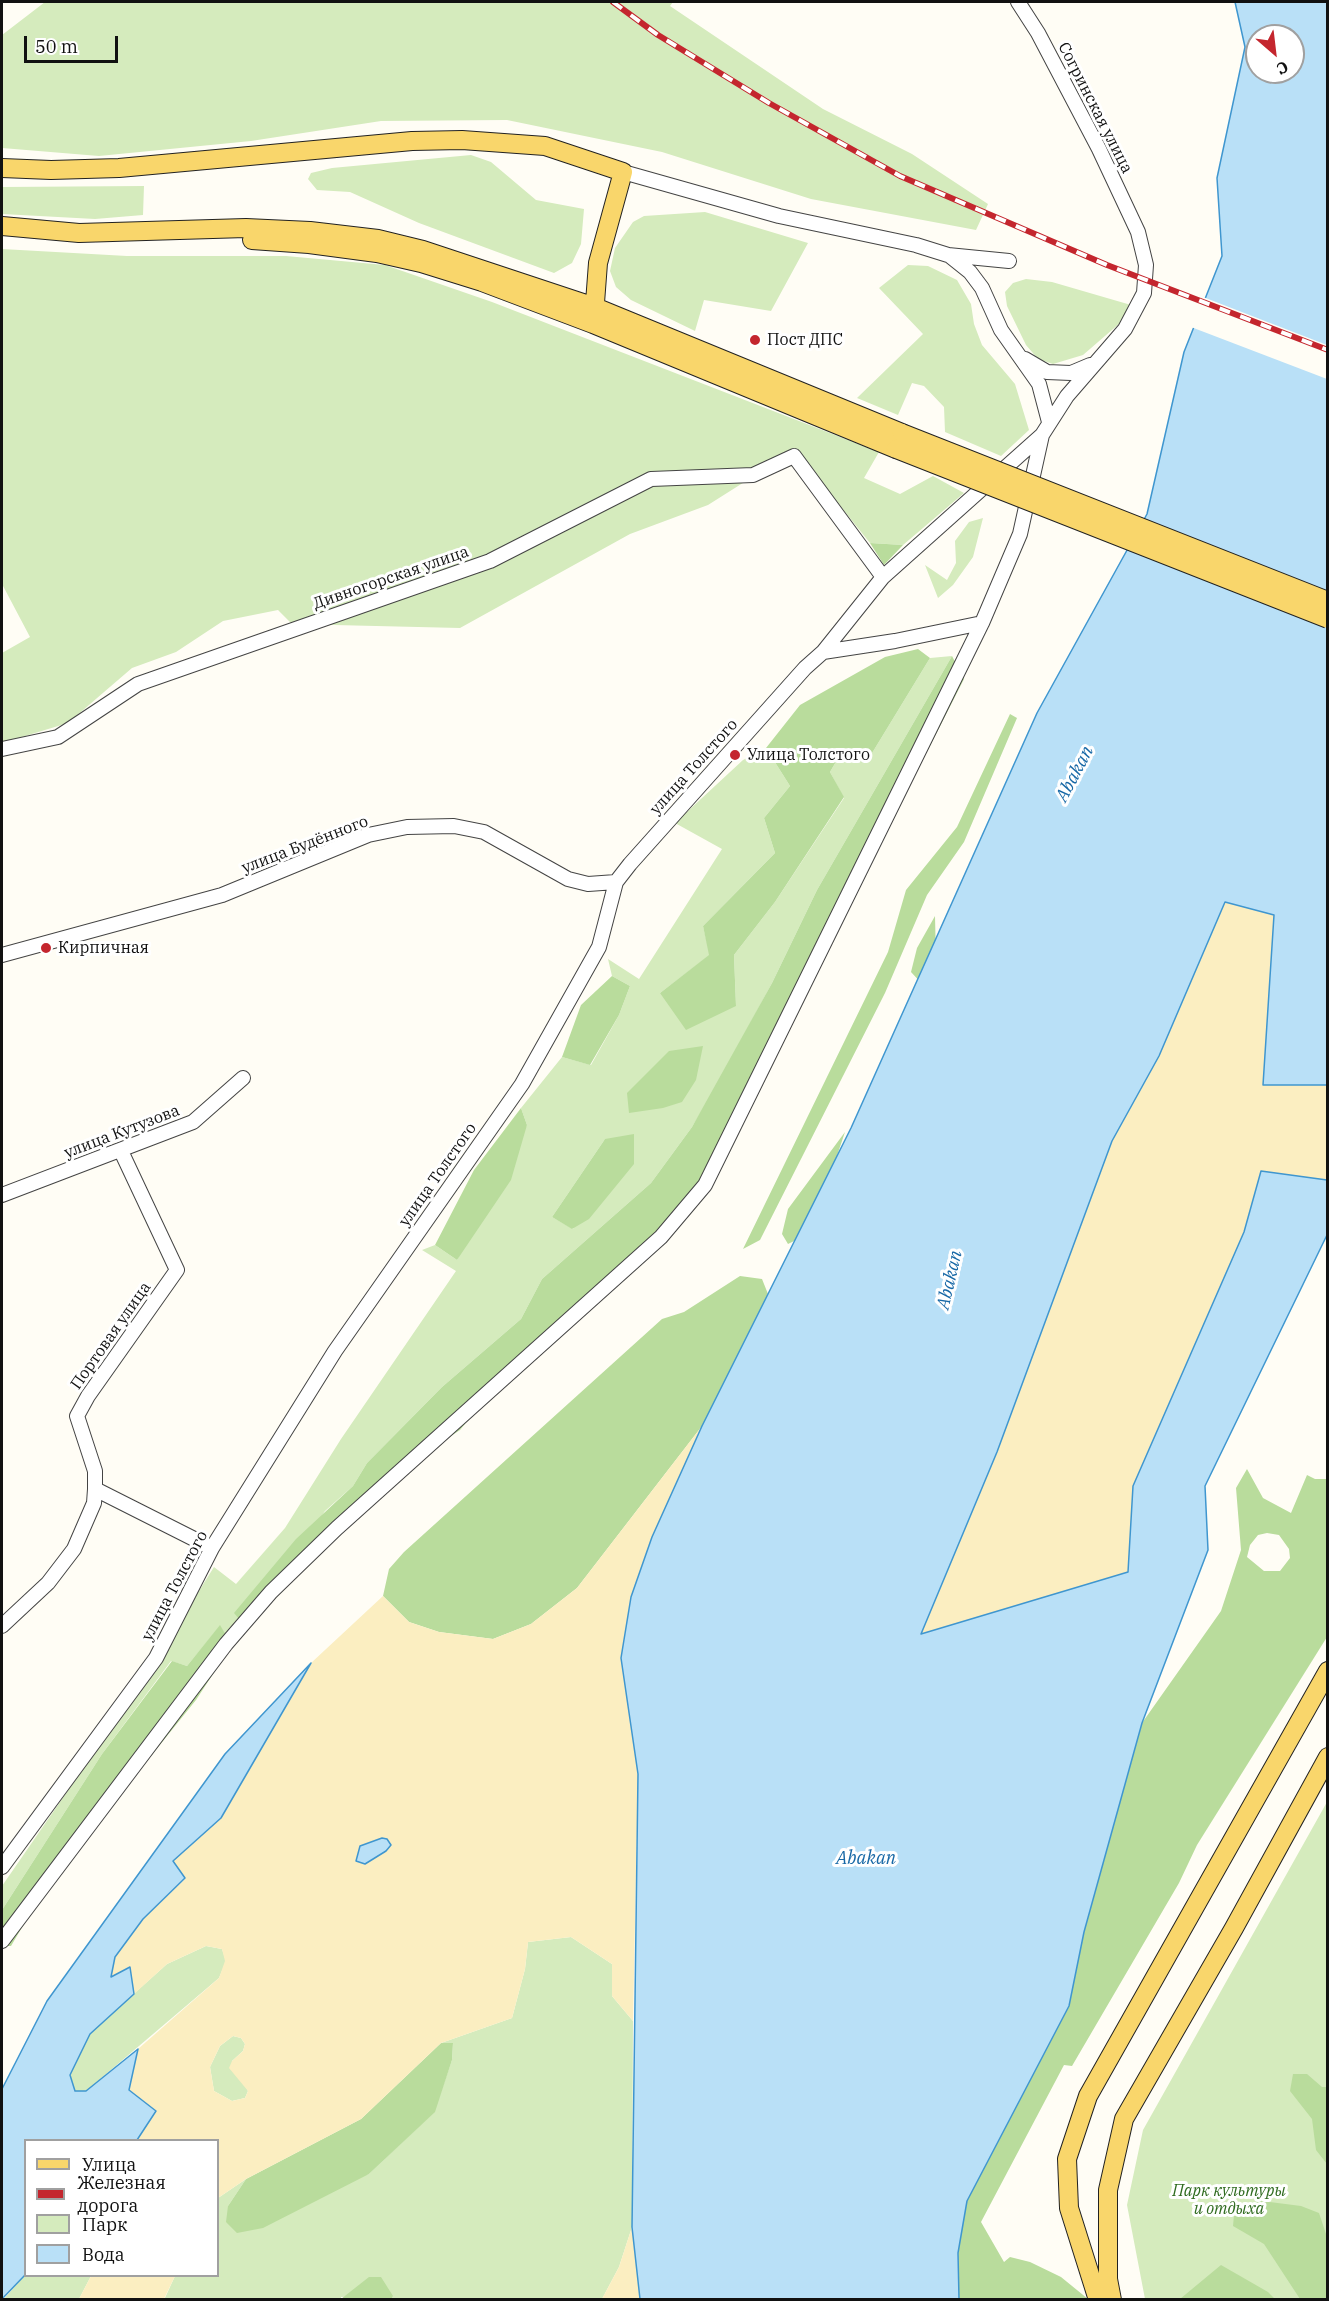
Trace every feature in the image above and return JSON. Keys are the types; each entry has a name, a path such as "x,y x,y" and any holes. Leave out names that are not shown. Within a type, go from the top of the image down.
{"main road":[{"path":"2,168 51,170 119,168 412,141 462,140 545,146 623,172 598,263 594,315"},
{"path":"2,226 79,233 246,228 310,231 378,239 423,250 594,315 1328,619"},
{"path":"2,236 80,243 248,240 309,244 422,263 644,328 899,441 1328,601"},
{"path":"598,263 606,291 616,306 644,328"},
{"path":"1098,2300 1069,2208 1067,2159 1088,2096 1328,1671"},
{"path":"1112,2300 1108,2279 1108,2190 1124,2119 1234,1928 1328,1757"}],"street":[{"name":"Согринская улица","path":"1018,2 1038,33 1099,149 1138,232 1146,265 1144,293 1125,328 1093,363 1049,422 1042,435"},
{"path":"623,172 779,216 916,245 948,255 1009,261"},
{"path":"948,255 970,272 982,288 1001,330 1039,384 1049,422"},
{"path":"1020,356 1047,372 1071,373 1093,363"},
{"path":"2,1941 226,1644 271,1592 346,1520 661,1237 705,1185 982,623 1020,534 1042,435"},
{"name":"улица Толстого","path":"2,1867 156,1658 212,1548 335,1351 522,1084 599,946 616,882 804,668 823,652 883,577 1042,435"},
{"name":"Дивногорская улица","path":"2,749 58,737 138,684 490,561 651,479 753,475 794,456 883,577"},
{"path":"823,652 895,641 982,623"},
{"name":"улица Будённого","path":"2,955 222,895 368,835 407,827 454,826 484,832 568,879 588,884 616,882"},
{"name":"улица Кутузова","path":"2,1196 193,1122 243,1078"},
{"name":"Портовая улица","path":"2,1626 48,1583 74,1549 94,1503 95,1471 77,1416 88,1396 177,1270 121,1151"},
{"path":"94,1489 212,1548"}],"green space":[{"path":"45,2 673,2 670,6 823,109 912,154 988,204 976,230 811,199 662,152 507,120 381,121 251,141 99,156 2,148 2,35"},
{"path":"471,155 491,162 536,200 584,209 581,244 572,263 554,273 419,223 350,192 317,190 308,179 311,173 332,168"},
{"path":"144,186 143,215 95,219 2,214 2,187"},
{"path":"705,212 808,243 771,311 704,300 695,331 631,300 616,287 610,271 615,248 633,222 644,216"},
{"path":"2,249 127,256 286,256 385,265 492,302 879,452 864,478 900,494 933,476 964,493 903,545 870,543 795,450 708,505 630,534 460,628 292,624 278,610 223,621 176,652 132,668 68,723 2,743 2,653 30,637 2,584"},
{"path":"908,265 928,266 957,280 971,304 974,324 982,345 1015,384 1029,430 1001,456 945,432 944,407 924,386 912,383 898,415 857,398 923,334 879,288"},
{"path":"1026,279 1052,282 1131,305 1120,323 1083,355 1053,364 1038,359 1026,345 1007,306 1005,292 1013,283"},
{"path":"983,518 973,557 953,585 938,598 925,565 947,580 956,563 955,541 969,522"},
{"path":"870,543 903,545 884,565"},
{"path":"918,649 930,658 866,763 837,760 830,772 844,797 775,902 734,955 736,1006 686,1030 660,993 709,955 703,926 775,853 764,818 790,786 766,748 800,705 885,657"},
{"path":"952,656 817,890 772,983 712,1094 692,1127 651,1183 542,1279 521,1319 442,1387 367,1463 353,1486 325,1511 232,1645 220,1626 187,1666 171,1661 102,1754 2,1910 2,1886 129,1702 214,1567 236,1584 285,1528 341,1439 456,1271 422,1250 435,1245 457,1260 527,1125 521,1108 562,1057 591,1065 619,1015 630,986 612,976 608,959 639,979 722,849 675,823 743,760 766,748 790,786 764,818 775,853 703,926 710,955 660,993 736,1006 734,955 775,902 844,798 830,772 837,760 866,763 930,658","holes":["605,1139 573,1229 552,1217"]},
{"path":"952,656 964,679 758,1084 712,1155 687,1217 520,1357 460,1430 406,1466 245,1626 234,1613 296,1539 353,1486 367,1463 442,1387 521,1319 542,1279 651,1183 692,1127 772,983 817,890"},
{"path":"1010,714 1017,718 964,842 927,895 885,993 760,1240 743,1249 888,952 906,890 957,827"},
{"path":"935,916 936,959 923,985 911,972 917,948"},
{"path":"612,976 630,986 619,1015 590,1065 562,1057 581,1005"},
{"path":"703,1046 696,1080 682,1102 663,1108 629,1113 627,1093 669,1051"},
{"path":"521,1108 527,1125 511,1180 457,1260 435,1245 474,1170"},
{"path":"845,1132 819,1209 798,1239 788,1244 782,1234 788,1209"},
{"path":"634,1134 634,1164 589,1219 572,1229 552,1217 605,1139"},
{"path":"740,1276 762,1279 768,1294 702,1426 577,1588 531,1624 493,1639 439,1632 409,1622 383,1596 389,1569 404,1552 662,1319 684,1312"},
{"path":"1247,1469 1263,1498 1291,1513 1307,1475 1315,1479 1327,1479 1327,1637 1197,1845 1179,1883 1072,2066 1064,2065 981,2222 1004,2262 1010,2257 1030,2262 1061,2277 1088,2299 959,2300 958,2253 967,2201 1069,2006 1084,1932 1142,1723 1221,1611 1241,1550 1236,1488","holes":["1267,1533 1279,1535 1289,1549 1290,1558 1280,1571 1264,1571 1247,1557 1250,1545 1258,1535"]},
{"path":"220,1625 232,1645 196,1700 47,1885 11,1946 2,1946 2,1910 102,1754 172,1661 187,1666"},
{"name":"Парк культуры и отдыха","path":"1327,1802 1327,2299 1145,2299 1127,2205 1143,2130"},
{"path":"571,1937 612,1964 612,1996 633,2021 632,2227 619,2267 602,2299 392,2299 393,2296 341,2297 341,2299 164,2300 175,2277 219,2277 219,2197 246,2179 228,2206 369,2174 434,2112 452,2060 453,2043 441,2043 512,2018 525,1969 528,1942"},
{"path":"206,1946 222,1949 226,1961 219,1978 86,2091 75,2091 70,2075 90,2033 167,1964"},
{"path":"233,2036 241,2038 245,2044 243,2051 232,2061 248,2091 245,2098 232,2101 214,2091 210,2067 220,2046"},
{"path":"441,2043 453,2043 452,2060 435,2112 369,2174 263,2228 237,2233 226,2222 228,2206 246,2179 361,2119"},
{"path":"1293,2074 1307,2074 1322,2087 1327,2087 1327,2164 1316,2150 1312,2119 1290,2091"},
{"path":"1262,2201 1301,2206 1319,2213 1327,2237 1327,2299 1300,2299 1264,2244 1233,2226 1235,2205"},
{"path":"1221,2265 1268,2292 1275,2299 1180,2299"},
{"path":"24,2276 90,2277 79,2299 3,2300"},
{"path":"369,2277 381,2277 393,2296 392,2299 341,2299"}],"sand":[{"path":"1225,902 1274,915 1263,1085 1327,1085 1327,1180 1261,1171 1244,1232 1133,1486 1128,1572 921,1634 997,1452 1112,1141 1159,1056"},
{"path":"702,1426 652,1537 631,1597 621,1658 638,1774 633,2021 612,1996 612,1964 571,1937 528,1942 525,1969 512,2018 441,2043 361,2119 246,2179 219,2197 219,2139 138,2139 156,2111 129,2090 138,2049 219,1978 225,1961 222,1949 206,1946 167,1964 134,1994 130,1967 111,1978 115,1957 143,1919 185,1879 172,1861 221,1818 311,1663 383,1596 409,1622 439,1632 493,1639 531,1624 577,1588","holes":["233,2036 241,2038 245,2044 243,2051 232,2061 229,2068 248,2091 245,2098 232,2101 214,2091 210,2067 220,2046"]},
{"path":"632,2227 640,2299 602,2299 619,2267"},
{"path":"90,2277 175,2277 164,2299 79,2299"}],"water":[{"name":"Abakan","path":"1235,2 1327,2 1327,1085 1263,1085 1274,915 1225,902 1159,1056 1112,1141 997,1452 921,1634 1128,1572 1133,1486 1244,1232 1261,1171 1327,1180 1327,1235 1205,1486 1208,1550 1142,1723 1084,1932 1069,2006 967,2201 958,2253 959,2299 640,2299 632,2227 638,1774 621,1658 631,1597 652,1537 702,1426 851,1128 1037,713 1147,514 1184,352 1222,256 1217,178 1245,47"},
{"path":"311,1663 221,1818 173,1861 185,1878 143,1919 115,1957 111,1977 130,1967 134,1994 90,2034 70,2075 75,2091 86,2091 138,2049 129,2090 156,2111 138,2139 24,2139 24,2276 2,2299 2,2089 47,2001 225,1754"},
{"path":"382,1838 387,1839 391,1845 386,1851 365,1864 356,1861 360,1846"}],"pier":[{"path":"1203,297 1327,345 1327,379 1191,327"}],"railway":[{"path":"613,2 658,35 769,103 900,176 1107,265 1328,350"}],"place":[{"name":"Пост ДПС","path":"755,340"},
{"name":"Улица Толстого","path":"735,755"},
{"name":"Кирпичная","path":"46,948"}]}
